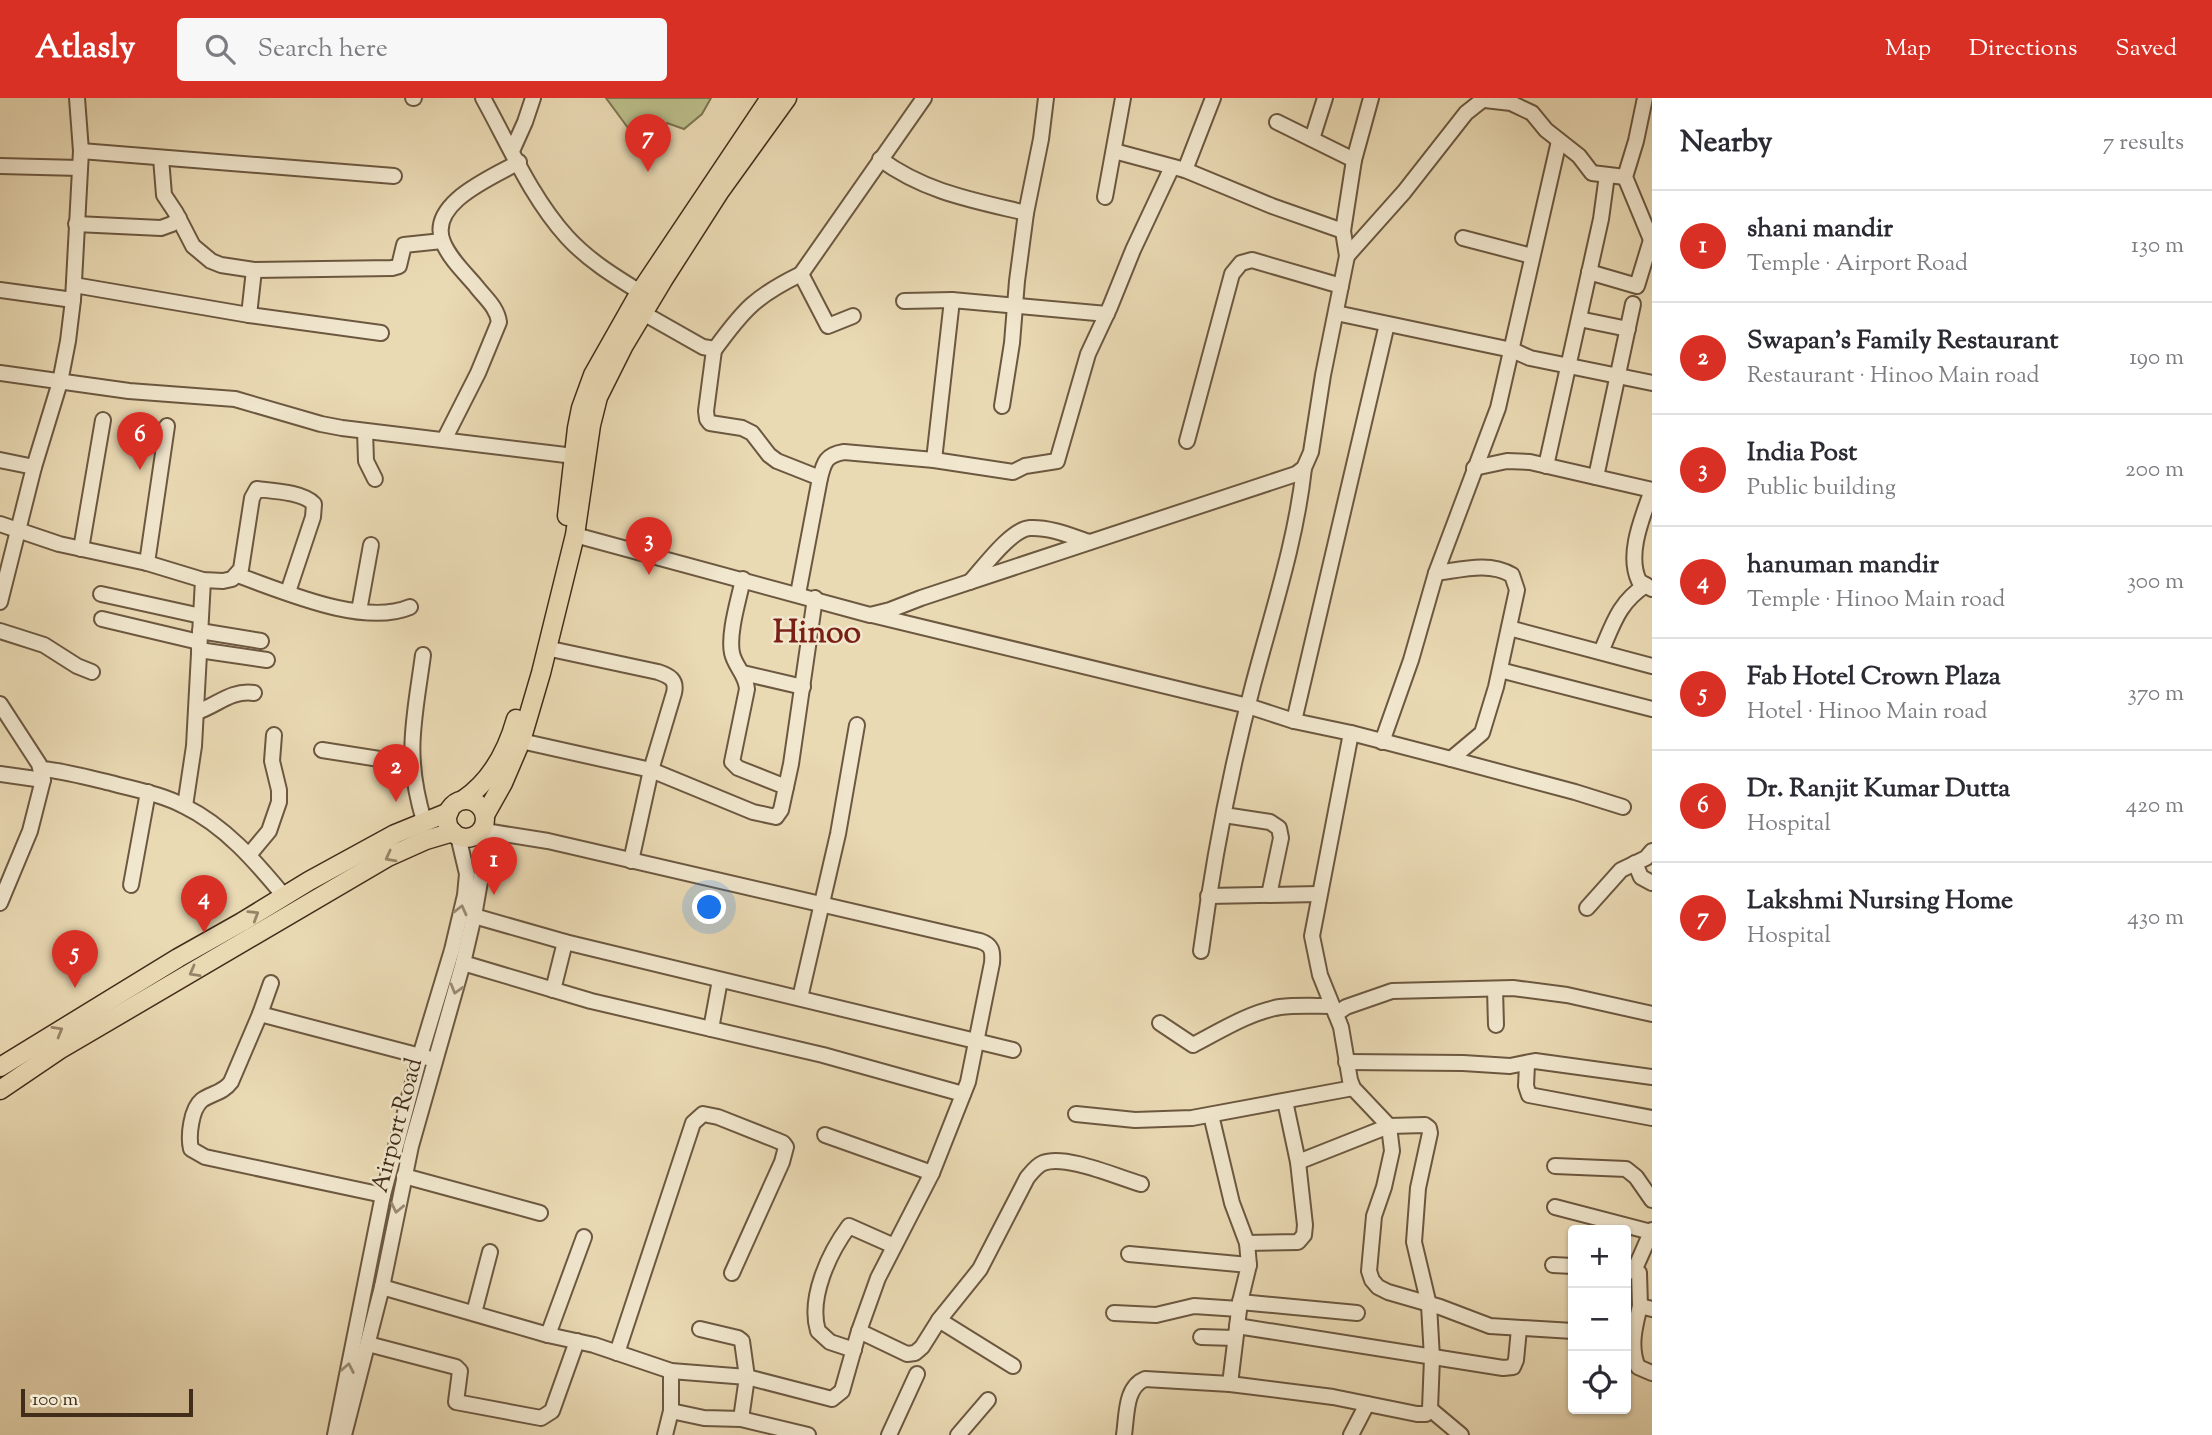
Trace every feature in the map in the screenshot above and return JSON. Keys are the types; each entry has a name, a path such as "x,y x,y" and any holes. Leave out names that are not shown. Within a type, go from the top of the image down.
{"main road":[{"path":"455,834 448,823 449,812 454,804 480,788 495,768 514,726 563,535 580,408 586,393 605,353 640,292 769,98"},
{"path":"0,1090 70,1043 388,857 426,840 455,834 473,836 484,824 521,741 546,648 575,535 591,425 598,397 643,313 720,191 787,98"},
{"path":"463,800 479,805 484,824"},
{"path":"2,1060 369,848 449,812"}],"street":[{"path":"0,602 34,467 61,382 74,300 81,151 77,98"},
{"path":"483,98 529,183 567,237 592,261 640,292"},
{"path":"444,440 478,373 499,322 493,307 451,257 442,241 442,222 452,203 516,157 533,98"},
{"path":"820,478 777,461 752,433 742,428 710,423 706,411 714,350 749,305 801,274 924,98"},
{"path":"1002,406 1017,305 1017,281 1026,213 1046,98"},
{"path":"1105,197 1124,98"},
{"path":"798,594 820,478 827,458 844,452 934,460 1013,472 1025,466 1057,461 1088,354 1133,250 1179,169 1213,98"},
{"path":"1312,139 1325,98"},
{"path":"1201,951 1208,896 1248,706 1285,572 1304,468 1311,452 1323,375 1347,256 1343,232 1354,160 1371,98"},
{"path":"1589,272 1637,286 1651,241 1625,177 1636,141 1644,98"},
{"path":"1347,256 1404,192 1466,113 1485,99 1511,103 1532,113 1546,130 1579,156 1592,173 1625,177"},
{"path":"1277,122 1354,160"},
{"path":"1382,742 1411,660 1436,573 1498,408 1559,141"},
{"path":"1114,150 1179,169 1343,232"},
{"path":"81,151 394,176"},
{"path":"161,159 164,195 189,240 201,255 221,265 254,270 392,268 399,266 404,246 442,241"},
{"path":"880,159 900,174 937,191 1026,213"},
{"path":"0,166 80,168"},
{"path":"1546,466 1589,272 1607,175"},
{"path":"76,224 161,228 172,225 179,218"},
{"path":"1463,238 1532,256"},
{"path":"1187,440 1232,274 1241,263 1252,260 1341,286"},
{"path":"249,315 254,270"},
{"path":"801,274 828,326 853,316"},
{"path":"74,285 249,315 381,333"},
{"path":"0,290 74,300"},
{"path":"904,301 952,300 1107,314"},
{"path":"934,460 952,300"},
{"path":"1596,477 1633,304"},
{"path":"643,313 714,350"},
{"path":"1336,313 1652,383"},
{"path":"1579,319 1628,329"},
{"path":"1294,722 1387,324"},
{"path":"0,373 130,391 235,399 321,424 574,456"},
{"path":"81,549 103,420"},
{"path":"147,563 167,426"},
{"path":"365,430 366,461 375,479"},
{"path":"0,460 34,467"},
{"path":"1474,468 1507,461 1530,462 1652,490 1637,541 1634,563 1639,581 1649,587"},
{"path":"870,615 1283,480 1304,468"},
{"path":"0,524 60,544 147,563 203,580 223,581 237,575 241,569 252,498 257,489 308,499 314,502 313,517 288,592"},
{"path":"969,583 1011,538 1022,530 1049,530 1089,542"},
{"path":"575,535 870,615 1248,706 1294,722 1351,733 1623,807"},
{"path":"359,611 371,545"},
{"path":"1436,573 1488,567 1512,575 1517,590 1500,670 1482,733 1451,759"},
{"path":"237,575 359,611 387,614 410,607"},
{"path":"743,579 731,644 747,689 732,762 738,768 786,787"},
{"path":"185,806 197,712 203,580"},
{"path":"1601,652 1628,598 1649,587"},
{"path":"101,594 267,660"},
{"path":"521,741 651,770 773,818 779,815 786,787 815,598"},
{"path":"102,620 261,641"},
{"path":"1509,628 1652,666"},
{"path":"0,631 44,645 77,666 92,672"},
{"path":"546,648 658,672 673,679 674,693 651,770 631,861"},
{"path":"423,655 411,729 411,764 424,821"},
{"path":"1500,670 1652,709"},
{"path":"743,673 803,687"},
{"path":"197,712 238,692 254,693"},
{"path":"0,705 43,774 30,831 0,903"},
{"path":"800,998 838,834 858,725"},
{"path":"1351,733 1312,936 1320,975 1341,1027 1353,1088 1389,1126 1392,1151 1374,1216 1369,1271 1378,1287 1490,1326 1568,1331"},
{"path":"249,855 270,831 279,802 272,761 274,735"},
{"path":"322,750 411,764"},
{"path":"0,774 43,774 148,792 185,806 223,831 249,855 284,896"},
{"path":"131,885 148,792"},
{"path":"1224,815 1270,822 1279,828 1281,838 1269,895"},
{"path":"382,1287 577,1341 671,1371 747,1377 832,1399 842,1391 878,1278 932,1173 973,1067 992,963 990,946 980,941 631,861 484,824"},
{"name":"Airport Road","path":"344,1435 382,1287 404,1176 474,916 484,863 484,824"},
{"name":"Airport Road","path":"335,1435 383,1195 420,1056 449,963 465,895 467,874 455,834"},
{"path":"1587,908 1621,870 1646,858 1652,851"},
{"path":"1635,863 1641,877 1652,883"},
{"path":"1208,896 1319,894"},
{"path":"474,916 565,943 977,1039 1013,1050"},
{"path":"553,990 565,943"},
{"path":"463,963 553,990 823,1055 963,1094"},
{"path":"711,1029 720,980"},
{"path":"271,983 231,1082 196,1108 190,1138 191,1149 205,1157 383,1195"},
{"path":"1160,1023 1193,1045 1238,1022 1282,1007 1333,1010 1392,991 1513,988 1567,995 1652,1014"},
{"path":"1495,989 1496,1025"},
{"path":"260,1014 435,1061"},
{"path":"2,1060 19,1076"},
{"path":"1346,1062 1510,1066 1535,1061 1652,1077"},
{"path":"1527,1064 1526,1086 1529,1094 1652,1118"},
{"path":"1076,1114 1135,1119 1192,1118 1353,1088"},
{"path":"1247,1243 1298,1242 1304,1235 1298,1162 1285,1101"},
{"path":"617,1353 693,1123 704,1114 776,1140 786,1147 782,1162 732,1273"},
{"path":"1212,1115 1233,1203 1247,1243 1249,1265 1240,1306 1230,1384"},
{"path":"1124,1435 1130,1392 1136,1382 1145,1379 1230,1384 1333,1397 1417,1414 1426,1414 1430,1409 1432,1358 1429,1305 1414,1242 1418,1188 1429,1128 1425,1125 1389,1126 1298,1162"},
{"path":"825,1135 932,1173"},
{"path":"859,1331 907,1354 915,1353 922,1347 939,1320 980,1269 1027,1178 1037,1167 1056,1160 1140,1184"},
{"path":"1555,1166 1626,1169 1636,1177 1652,1200"},
{"path":"404,1176 540,1213"},
{"path":"1555,1207 1650,1238 1631,1268"},
{"path":"854,1350 830,1342 818,1331 816,1311 821,1283 849,1226 894,1246"},
{"path":"548,1335 583,1237"},
{"path":"474,1313 490,1252"},
{"path":"1129,1254 1249,1265"},
{"path":"1553,1265 1568,1266"},
{"path":"1631,1270 1639,1273 1646,1307 1631,1332"},
{"path":"1114,1313 1156,1315 1194,1306 1357,1313"},
{"path":"939,1320 1013,1366"},
{"path":"700,1329 743,1341 747,1377 741,1419"},
{"path":"1201,1337 1236,1332 1513,1367 1519,1329"},
{"path":"1631,1339 1638,1367 1652,1373"},
{"path":"368,1344 456,1367 460,1371 456,1402 541,1418 552,1411 577,1341"},
{"path":"665,1435 671,1410 671,1371"},
{"path":"889,1435 917,1374"},
{"path":"958,1435 988,1400"},
{"path":"1352,1435 1367,1404"},
{"path":"1430,1409 1461,1435"},
{"path":"671,1410 704,1418 741,1419 808,1435"}],"green space":[{"path":"606,98 711,98 702,114 684,129 667,123 658,141 631,132"}],"place":[{"name":"Lakshmi Nursing Home","path":"648,172"},
{"name":"Dr. Ranjit Kumar Dutta","path":"140,470"},
{"name":"India Post","path":"649,575"},
{"name":"Swapan's Family Restaurant","path":"396,802"},
{"name":"shani mandir","path":"494,895"},
{"name":"hanuman mandir","path":"204,933"},
{"name":"Fab Hotel Crown Plaza","path":"75,988"}],"district":[{"name":"Hinoo","path":"817,631"}]}
